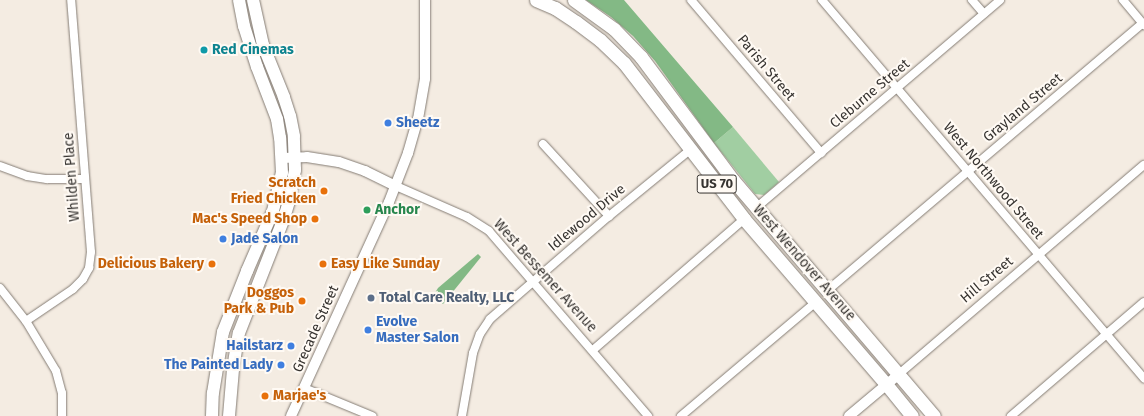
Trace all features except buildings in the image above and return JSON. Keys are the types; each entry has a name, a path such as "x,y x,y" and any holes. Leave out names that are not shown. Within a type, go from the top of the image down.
{"highway":[{"name":"West Wendover Avenue","path":"536,0 555,8 600,40 634,75 744,219 912,416"},
{"name":"West Wendover Avenue","path":"574,0 614,29 641,57 714,155 934,416"},
{"path":"788,270 817,291 822,293 828,290"}],"main road":[{"path":"212,416 213,393 223,332 273,210 282,173 282,158 277,119 244,26 239,0"},
{"path":"229,416 233,369 239,333 287,208 295,170 294,136 290,116 284,97 263,46 253,0"}],"street":[{"name":"Whilden Place","path":"26,321 74,289 89,268 91,252 71,0"},
{"name":"Grecade Street","path":"291,416 396,186 408,153 420,108 424,79 426,0"},
{"name":"Parish Street","path":"691,0 821,153"},
{"name":"West Northwood Street","path":"822,0 1144,378"},
{"path":"972,0 984,14"},
{"name":"Cleburne Street","path":"757,207 1000,0"},
{"path":"1123,0 1143,24"},
{"name":"Grayland Street","path":"828,290 1143,24"},
{"path":"543,144 609,216"},
{"name":"Idlewood Drive","path":"462,416 472,358 480,334 490,319 609,216 690,150"},
{"name":"West Bessemer Avenue","path":"282,158 318,158 339,162 365,171 479,224 501,244 648,416"},
{"name":"Hill Street","path":"849,416 1144,165"},
{"path":"0,166 27,176 40,178 85,179"},
{"path":"592,350 744,219"},
{"path":"0,288 26,321 56,372 62,393 62,416"},
{"path":"681,416 816,302"},
{"path":"1011,416 1144,302"},
{"path":"304,388 372,416"}],"green space":[{"path":"586,0 624,0 733,127 714,143 655,61 633,36 611,17"},
{"path":"733,127 779,182 764,195 755,194 714,143"},
{"path":"478,254 481,257 443,304 433,296 438,288"}],"place":[{"name":"Red Cinemas","path":"204,50"},
{"name":"Sheetz","path":"388,123"},
{"name":"Scratch Fried Chicken","path":"324,191"},
{"name":"Anchor","path":"367,210"},
{"name":"Mac's Speed Shop","path":"315,219"},
{"name":"Jade Salon","path":"223,239"},
{"name":"Delicious Bakery","path":"212,264"},
{"name":"Easy Like Sunday","path":"323,264"},
{"name":"Total Care Realty, LLC","path":"371,298"},
{"name":"Doggos Park & Pub","path":"302,301"},
{"name":"Evolve Master Salon","path":"368,330"},
{"name":"Hailstarz","path":"291,346"},
{"name":"The Painted Lady","path":"281,365"},
{"name":"Marjae's","path":"265,396"}]}
